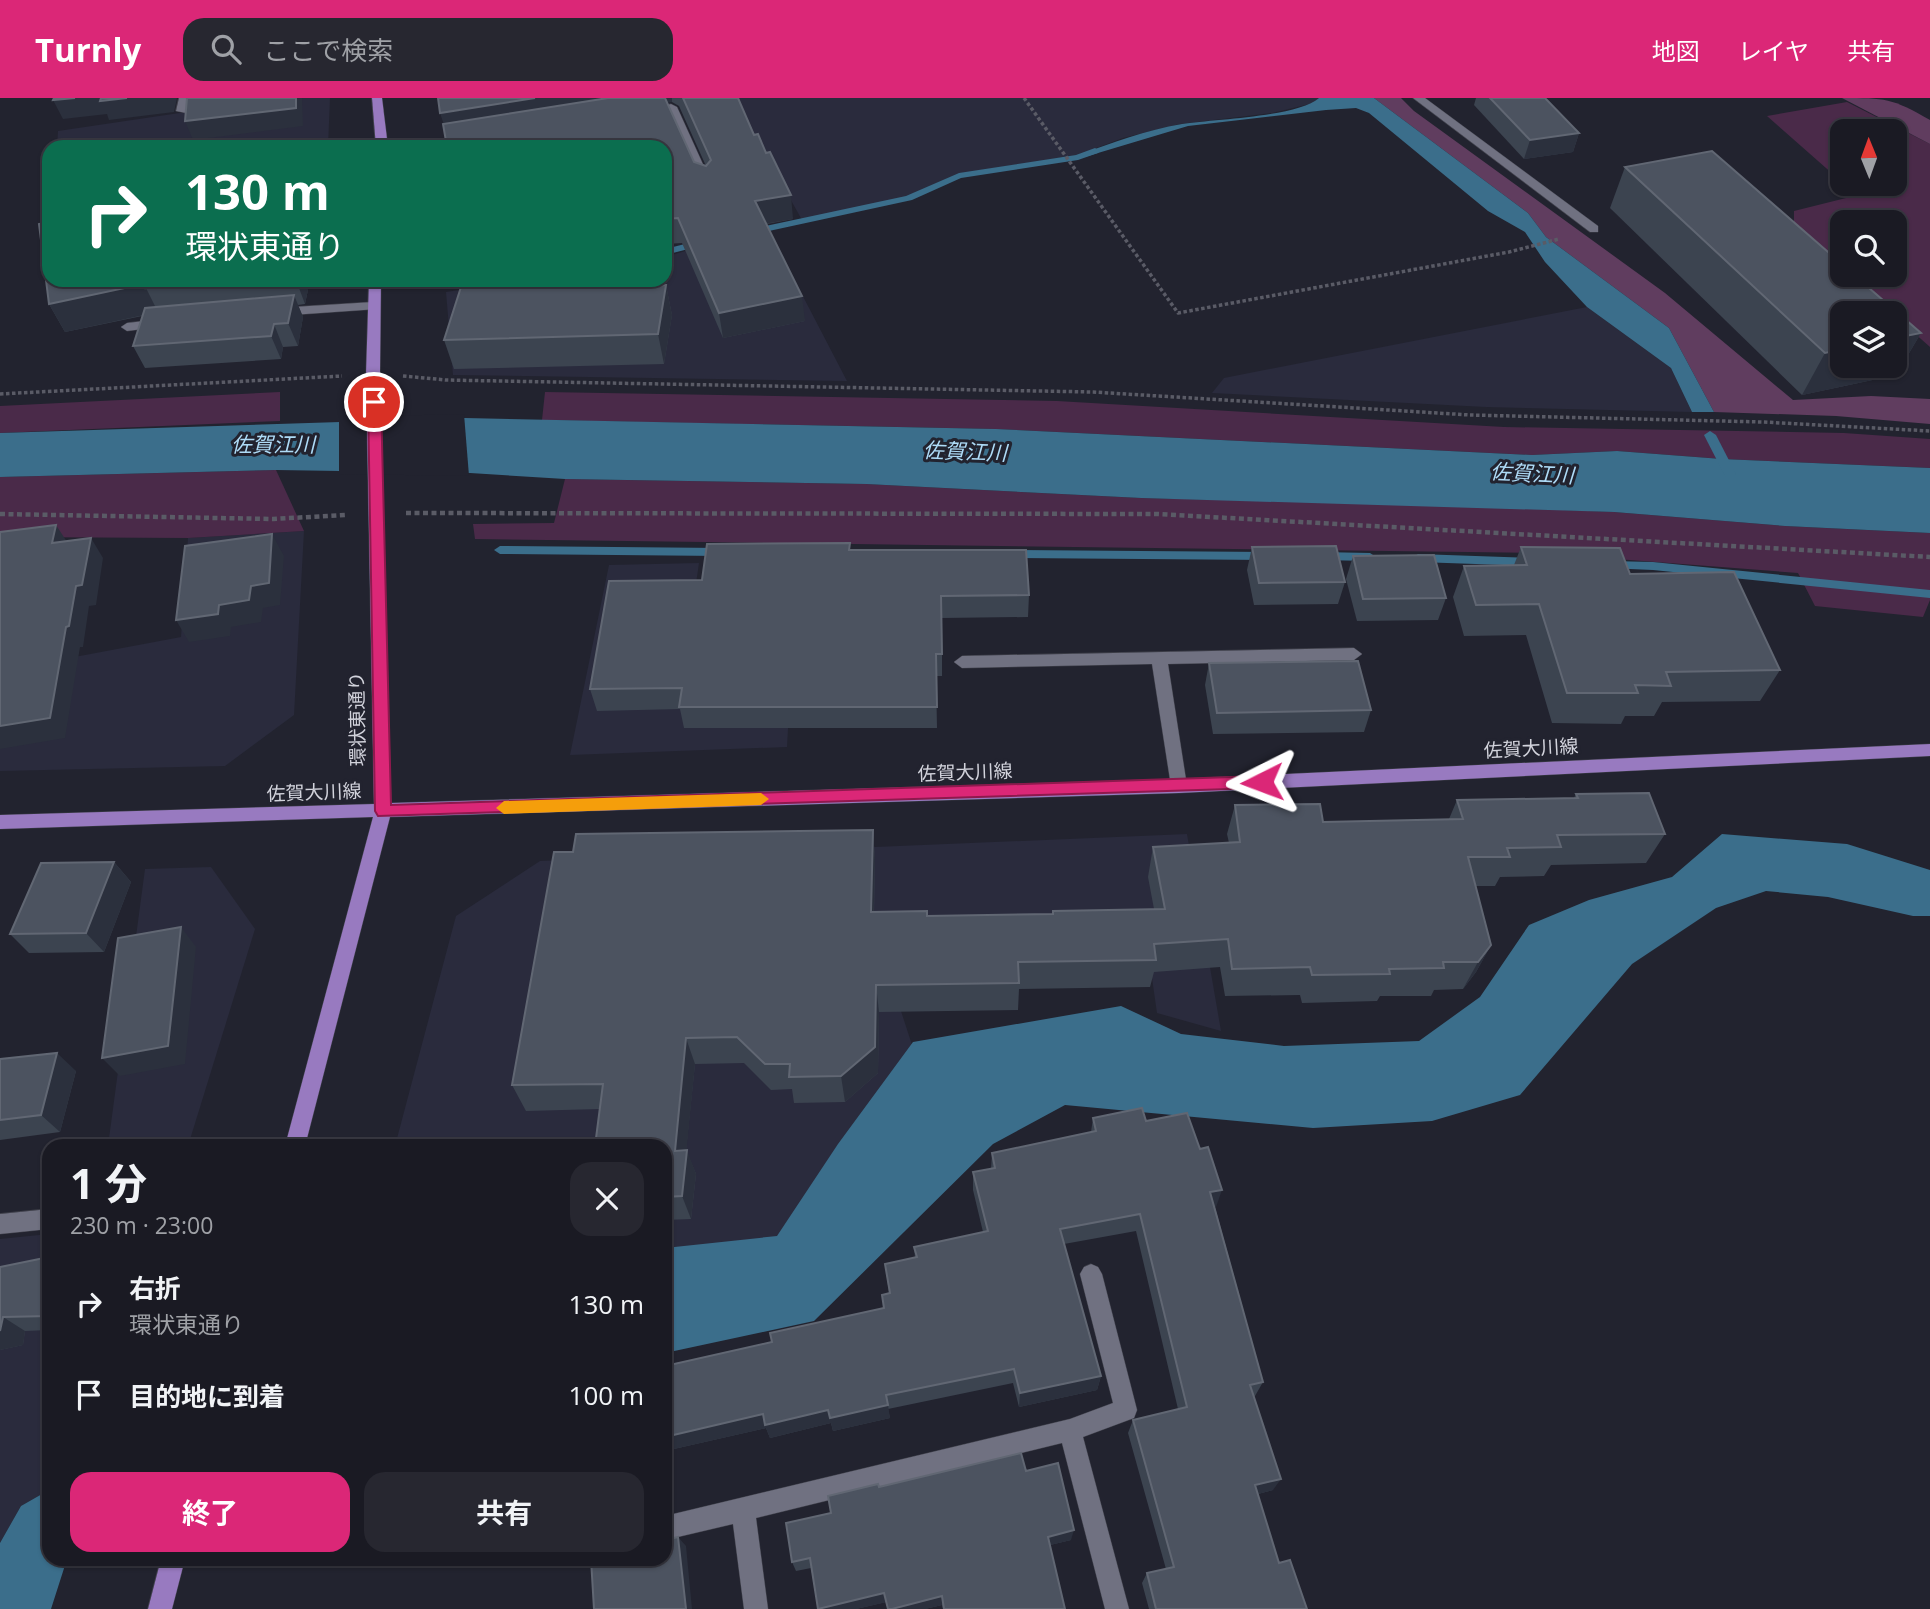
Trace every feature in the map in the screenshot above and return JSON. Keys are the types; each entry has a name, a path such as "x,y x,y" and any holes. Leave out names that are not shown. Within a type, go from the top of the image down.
{"main road":[{"path":"377,98 382,140"},
{"path":"383,140 386,98"},
{"name":"環状東通り","path":"297,1139 383,811 373,374 374,287"},
{"name":"佐賀大川線","path":"0,822 1179,786 1930,750"},
{"path":"160,1609 171,1566"}],"street":[{"path":"182,111 184,98"},
{"path":"1418,98 1594,229"},
{"path":"632,114 671,107 706,186"},
{"path":"462,140 486,136"},
{"path":"265,313 373,306"},
{"path":"127,327 175,321"},
{"path":"962,662 1354,654"},
{"path":"1158,658 1179,786"},
{"path":"0,1224 42,1220"},
{"path":"672,1526 1070,1430 1126,1410 1091,1273"},
{"path":"1070,1430 1117,1609"},
{"path":"743,1510 756,1609"}],"path":[{"path":"1024,98 1178,313 1529,247 1557,239"},
{"path":"0,394 373,374 446,380 1093,392 1470,415 1763,422 1930,431"},
{"path":"0,514 273,519 378,514 1157,514 1930,557"}],"shaded area":[{"path":"196,98 330,98 328,140 57,140 58,131 193,111"},
{"path":"734,98 1319,98 1314,103 1272,113 1180,124 1123,138 1078,155 957,174 905,197 802,220"},
{"path":"1374,98 1401,98 1414,111 1665,293 1793,400 1871,396 1930,399 1930,424 1836,416 1714,412 1669,328 1546,237 1528,213"},
{"path":"1842,98 1888,101 1917,113 1930,120 1930,144 1908,132 1908,119 1882,119"},
{"path":"1847,102 1881,119 1830,119 1830,172 1767,116"},
{"path":"1908,133 1930,144 1930,347 1907,327 1907,301 1878,301 1862,287 1907,287 1907,210 1830,210 1830,258 1794,226 1794,211 1846,198 1908,196"},
{"path":"769,231 847,381 453,375 446,292 478,287 672,287 672,255 723,240"},
{"path":"1587,307 1671,368 1692,412 1486,407 1212,393 1224,378"},
{"path":"280,392 280,421 0,433 0,406"},
{"path":"545,392 1057,401 1504,427 1844,433 1930,439 1930,468 1722,459 1617,451 1532,455 996,429 542,420"},
{"path":"276,470 304,531 188,538 0,537 0,477"},
{"path":"565,479 866,484 1141,498 1614,512 1785,526 1930,533 1930,600 1923,617 1815,606 1798,573 1538,553 475,539 473,524 554,523"},
{"path":"304,531 294,715 225,766 0,771 0,671 181,637 188,538"},
{"path":"699,563 680,694 790,692 787,747 570,755 609,565"},
{"path":"1187,834 1221,1031 1157,1013 1144,922 889,974 913,1048 783,1241 672,1251 672,1139 397,1139 456,916 540,861"},
{"path":"211,867 255,929 190,1139 109,1139 145,869"},
{"path":"42,1235 42,1494 21,1506 0,1543 0,1239"}],"water":[{"path":"1319,98 1374,98 1528,213 1546,237 1669,328 1714,412 1692,412 1671,368 1587,307 1545,262 1525,232 1488,211 1369,113 1356,108 1326,110 1188,126 1078,159 1078,155 1155,130 1182,124 1275,113 1308,104"},
{"name":"佐賀江川","path":"465,418 996,429 1532,455 1617,451 1722,459 1930,468 1930,533 1785,526 1614,512 1141,498 866,484 565,479 470,473 276,470 0,477 0,433"},
{"path":"1722,834 1847,844 1930,870 1930,916 1913,916 1828,897 1766,891 1716,908 1632,964 1520,1095 1432,1121 1313,1128 1065,1105 993,1144 814,1321 672,1351 672,1247 777,1236 838,1144 913,1042 1121,1006 1181,1034 1284,1046 1419,1041 1480,997 1529,925 1589,900 1672,877"},
{"path":"42,1494 42,1566 65,1566 51,1609 0,1609 0,1543 21,1506"}],"pier":[{"path":"464,414 469,476 339,474 339,417"}],"building":[{"path":"101,98 127,98 100,101"},
{"path":"187,98 296,98 296,108 185,121"},
{"path":"438,98 535,98 440,113"},
{"path":"608,98 665,98 694,162 706,166 711,160 683,98 738,98 754,135 758,134 766,153 770,152 791,195 755,201 802,296 719,313 678,218 672,218 672,140 446,140 443,124"},
{"path":"1490,98 1545,98 1579,133 1530,140"},
{"path":"1712,151 1830,254 1830,287 1868,287 1884,301 1830,301 1830,352 1825,353 1625,167"},
{"path":"42,223 42,248 39,224"},
{"path":"47,287 129,287 49,304"},
{"path":"461,287 666,287 658,334 444,340"},
{"path":"294,295 288,323 274,324 271,336 133,346 145,308"},
{"path":"1907,321 1921,333 1907,336"},
{"path":"56,525 52,543 91,538 82,585 76,586 69,626 66,627 50,718 0,726 0,532"},
{"path":"272,534 269,583 251,586 249,600 219,605 218,614 176,620 185,546"},
{"path":"850,543 849,550 1026,550 1029,595 941,596 942,654 936,654 937,707 679,707 682,688 590,689 609,581 702,580 707,544"},
{"path":"1336,546 1345,582 1259,583 1252,547"},
{"path":"1521,547 1620,548 1630,574 1734,572 1780,670 1666,672 1671,686 1635,685 1638,693 1567,693 1539,604 1476,605 1464,566 1527,565"},
{"path":"1434,555 1446,598 1363,599 1353,556"},
{"path":"1358,661 1371,710 1217,713 1209,663"},
{"path":"1649,793 1665,834 1557,835 1561,847 1507,848 1510,857 1468,857 1491,945 1478,962 1443,962 1444,968 1389,969 1390,974 1312,975 1310,967 1232,969 1228,939 1154,944 1156,960 1018,962 1019,983 876,985 875,1047 841,1076 789,1077 790,1064 765,1064 737,1037 686,1038 675,1151 687,1150 682,1196 672,1197 672,1139 596,1139 603,1084 512,1085 554,852 573,852 576,834 873,830 871,912 927,911 927,916 1053,914 1053,911 1165,909 1153,847 1240,842 1235,805 1320,804 1323,822 1463,819 1457,800 1578,798 1576,794"},
{"path":"114,862 86,933 10,934 41,863"},
{"path":"181,927 168,1046 102,1058 118,938"},
{"path":"57,1053 41,1115 0,1120 0,1059"},
{"path":"1142,1108 1146,1121 1187,1113 1200,1149 1208,1147 1222,1190 1210,1192 1263,1382 1250,1385 1281,1479 1255,1485 1279,1563 1290,1560 1307,1609 1156,1609 1147,1573 1174,1567 1133,1420 1187,1407 1140,1214 1060,1229 1101,1376 1020,1393 1014,1369 886,1395 888,1405 830,1418 828,1410 765,1425 763,1414 672,1435 672,1364 772,1342 770,1333 884,1308 882,1295 890,1293 885,1264 917,1257 914,1247 988,1231 973,1172 995,1168 992,1153 1096,1131 1093,1118"},
{"path":"42,1258 42,1316 3,1317 0,1331 0,1267"},
{"path":"1021,1453 1026,1471 1058,1463 1074,1530 1048,1537 1065,1609 944,1609 942,1596 888,1609 884,1593 818,1609 810,1558 792,1562 786,1523 831,1513 828,1496 878,1484 879,1487"},
{"path":"678,1537 686,1609 594,1609 591,1566 672,1566 672,1538"}],"waterway":[{"path":"751,232 909,198 959,176 1078,157 1095,151"},
{"path":"672,250 701,243"},
{"path":"1710,435 1730,474"},
{"path":"500,550 722,552"},
{"path":"1009,554 1268,556"},
{"path":"1320,556 1370,557"},
{"path":"1418,558 1534,562"},
{"path":"1611,565 1653,566 1930,594"}],"slow traffic":[{"path":"504,808 761,799"}],"route":[{"path":"374,402 383,811 1262,782"}]}
